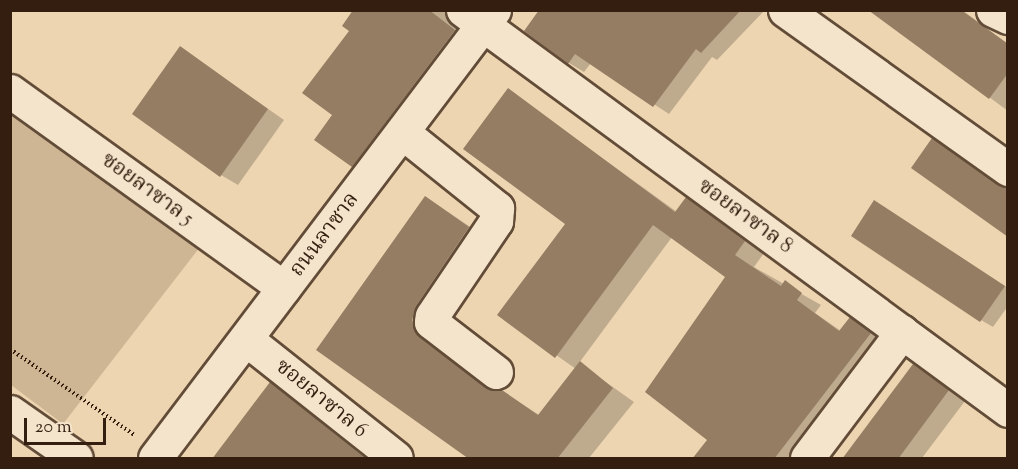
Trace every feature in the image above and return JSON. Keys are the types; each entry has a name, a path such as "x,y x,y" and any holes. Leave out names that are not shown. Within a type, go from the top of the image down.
{"street":[{"path":"785,10 1008,169"},
{"path":"993,10 1008,17"},
{"name":"ถนนลาซาล","path":"157,456 402,132 480,15"},
{"name":"ซอยลาซาล 8","path":"480,15 1008,410"},
{"name":"ซอยลาซาล 5","path":"10,91 285,288"},
{"path":"402,132 497,208 496,221 432,316 431,322 496,372"},
{"path":"807,459 902,332"},
{"name":"ซอยลาซาล 6","path":"246,339 396,459"},
{"path":"10,412 76,459"}],"path":[{"path":"10,349 157,456"}],"shaded area":[{"path":"11,114 200,247 63,424 11,385"}],"building":[{"path":"353,10 429,10 455,30 352,167 314,140 332,115 302,93 349,31 342,26"},
{"path":"539,10 741,10 701,53 696,49 653,107 575,54 568,64 524,31"},
{"path":"868,10 961,10 1008,44 1008,73 989,99"},
{"path":"180,46 268,109 220,177 132,114"},
{"path":"508,88 675,212 686,197 745,241 735,255 781,286 785,280 802,293 797,300 839,331 850,317 871,333 774,459 692,459 707,440 645,392 725,277 653,225 555,358 497,315 565,224 463,149"},
{"path":"932,138 1008,188 1008,237 911,168"},
{"path":"425,196 469,227 416,306 412,320 419,336 485,387 502,390 538,415 580,361 613,388 557,459 469,459 316,350"},
{"path":"874,200 1005,286 980,322 851,236"},
{"path":"913,364 949,390 898,459 842,459"},
{"path":"270,382 366,459 212,459"}]}
